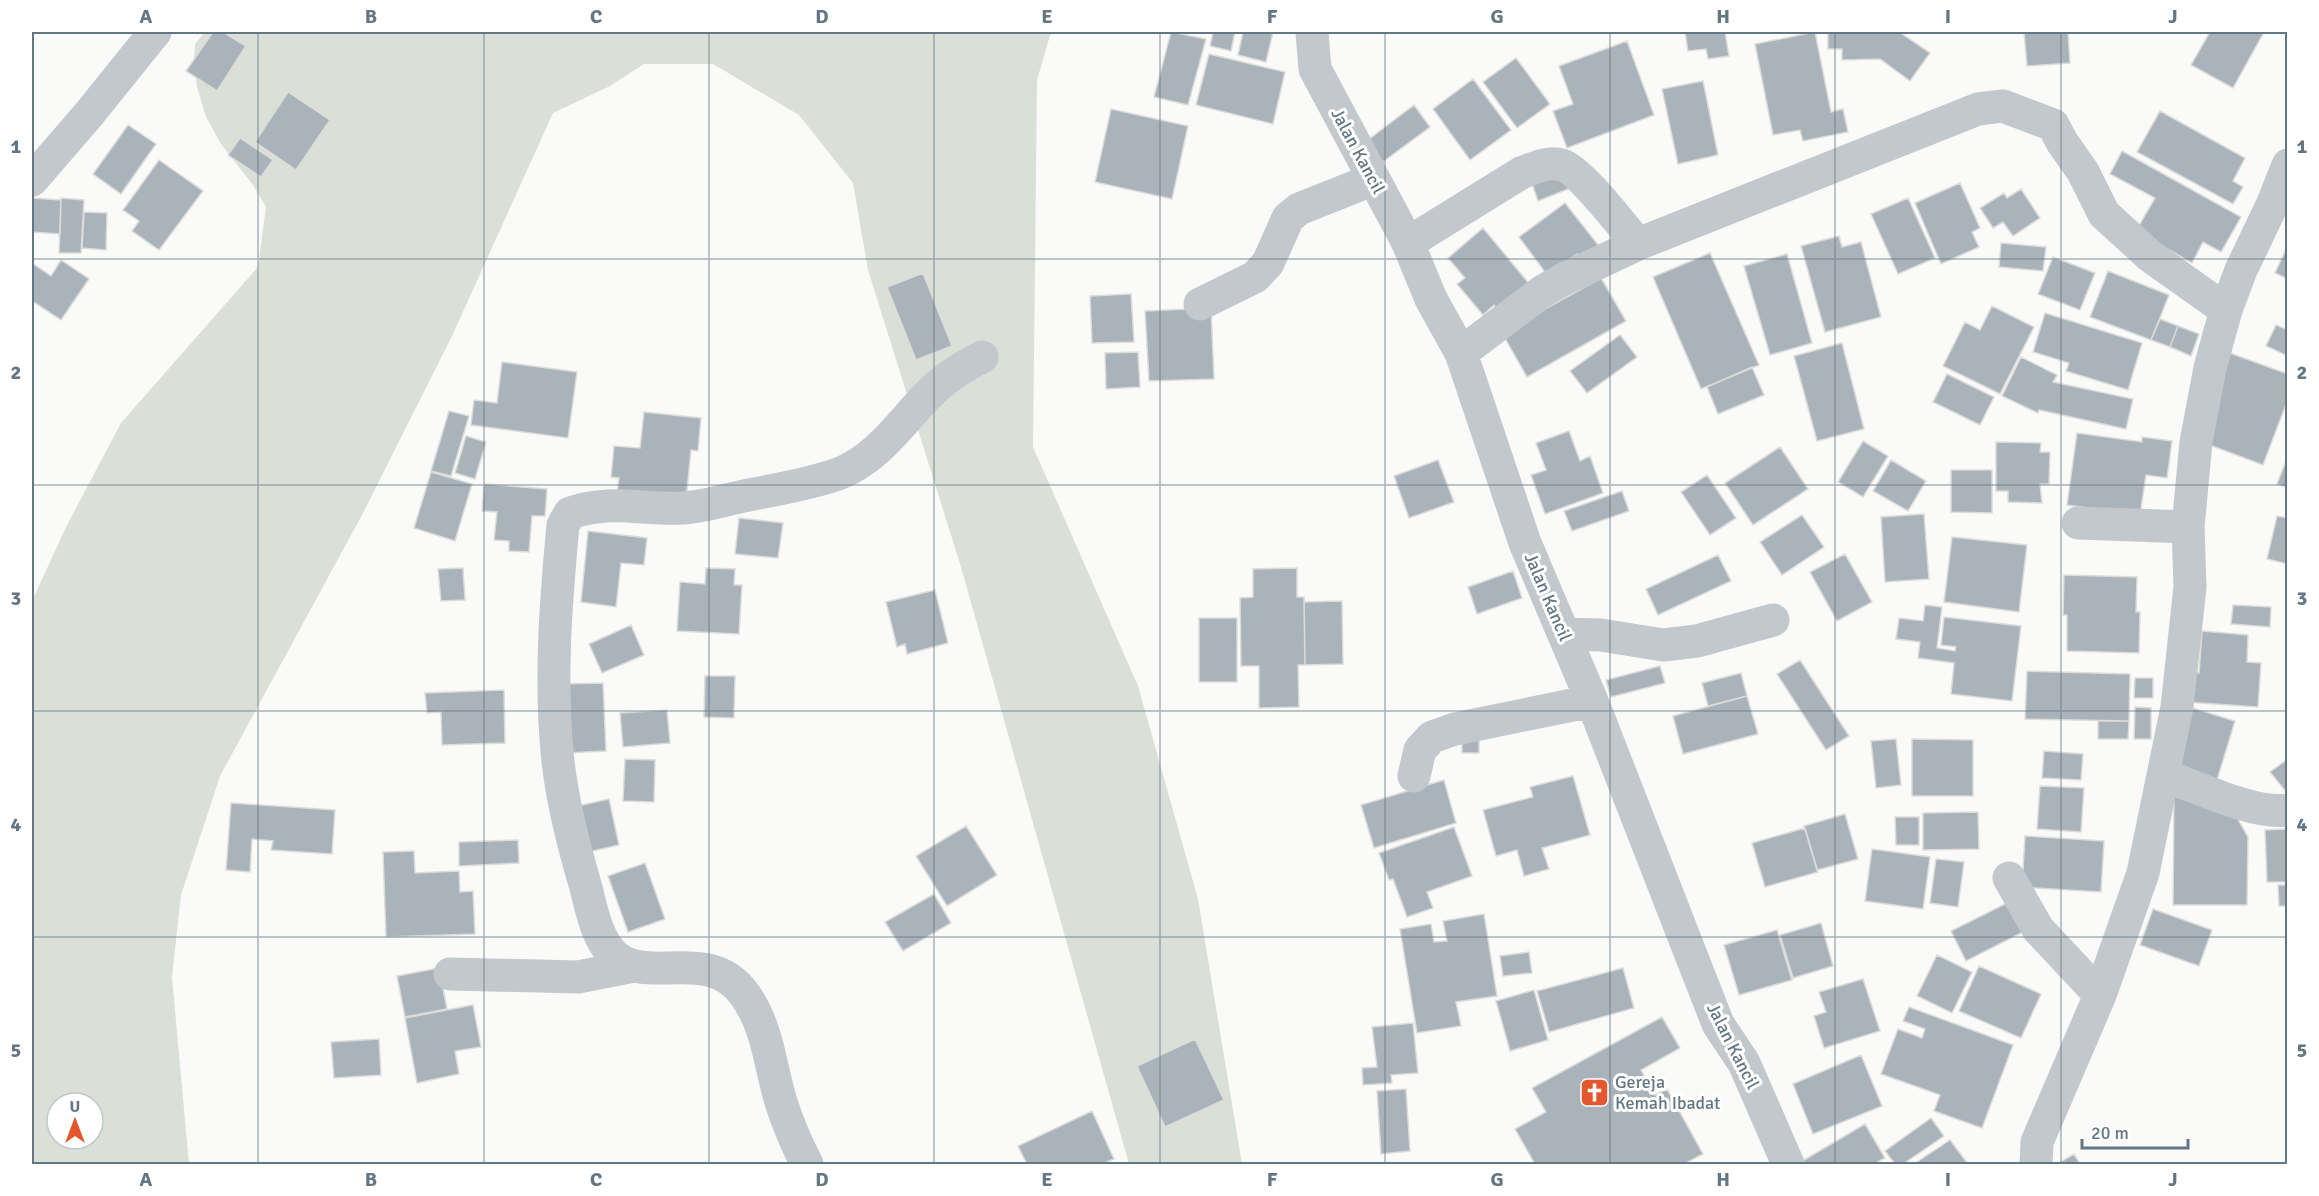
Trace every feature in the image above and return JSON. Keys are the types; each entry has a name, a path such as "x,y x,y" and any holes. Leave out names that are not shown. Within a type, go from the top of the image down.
{"street":[{"path":"32,180 155,32"},
{"name":"Jalan Kancil","path":"1312,32 1315,69 1372,180 1408,243 1431,299 1461,353 1525,543 1592,701 1719,1024 1744,1063 1788,1164"},
{"path":"1461,353 1544,291 1638,244 1967,114 1997,105 2053,125 2083,172 2104,214 2150,256 2226,310"},
{"path":"1408,243 1521,173 1540,165 1562,165 1576,173 1638,244"},
{"path":"2036,1164 2037,1142 2100,995 2143,873 2176,707 2190,587 2188,527 2196,442 2210,368 2226,310 2241,270 2273,203 2288,165"},
{"path":"1200,304 1255,277 1268,263 1288,218 1299,209 1372,180"},
{"path":"634,966 613,955 597,927 571,837 557,752 553,639 562,525 570,513 585,508 612,504 681,508 703,506 839,474 867,458 897,430 927,396 954,372 981,357"},
{"path":"2078,523 2188,527"},
{"path":"1564,634 1601,635 1663,645 1698,641 1773,620"},
{"path":"1414,776 1420,750 1432,737 1455,729 1592,701"},
{"path":"2164,775 2252,807 2275,812 2288,810"},
{"path":"2009,878 2038,929 2100,995"},
{"path":"450,974 578,977 634,966 700,968 719,973 736,985 746,996 763,1029 780,1100 791,1131 807,1164"}],"shaded area":[{"path":"205,32 1051,32 1037,80 1033,447 1138,686 1198,899 1242,1164 1129,1164 961,567 868,270 853,183 799,115 713,64 644,64 610,86 553,113 452,336 362,515 220,776 181,895 172,977 189,1164 32,1164 32,601 67,525 121,423 258,267 266,207 253,185 221,144 206,117 197,87 195,44"}],"building":[{"path":"213,32 223,32 246,46 217,91 186,71"},
{"path":"1171,32 1206,39 1188,105 1154,97"},
{"path":"1213,32 1235,32 1231,51 1210,46"},
{"path":"1243,32 1273,32 1266,62 1238,55"},
{"path":"1685,32 1725,32 1729,56 1708,59 1706,49 1688,51"},
{"path":"1815,32 1831,112 1843,109 1848,132 1803,141 1800,130 1773,135 1755,44"},
{"path":"1828,32 1899,32 1930,53 1910,81 1880,59 1842,60 1842,49 1828,49"},
{"path":"2024,32 2068,32 2070,63 2027,66"},
{"path":"2210,32 2264,32 2233,88 2191,65"},
{"path":"1627,41 1654,115 1567,148 1553,111 1573,104 1559,66"},
{"path":"1209,54 1285,72 1273,124 1196,105"},
{"path":"1516,58 1550,104 1517,128 1483,82"},
{"path":"1473,79 1511,130 1470,160 1433,109"},
{"path":"1703,81 1718,155 1678,164 1662,89"},
{"path":"288,92 330,120 296,170 255,142"},
{"path":"1414,105 1430,127 1380,164 1364,143"},
{"path":"1111,109 1188,126 1172,199 1095,182"},
{"path":"2160,111 2245,158 2233,181 2243,187 2233,204 2137,152"},
{"path":"128,125 156,144 121,194 93,174"},
{"path":"240,138 273,160 261,177 228,155"},
{"path":"2122,151 2241,217 2221,252 2203,242 2192,263 2136,231 2155,198 2110,174"},
{"path":"159,160 203,191 159,250 132,231 139,221 123,210"},
{"path":"1565,167 1573,187 1538,201 1531,180"},
{"path":"1960,183 1980,228 1972,232 1979,247 1941,264 1915,203"},
{"path":"2021,189 2040,218 2013,236 2003,222 1993,228 1980,208 2004,193 2007,198"},
{"path":"32,198 61,200 60,234 32,232"},
{"path":"61,198 84,200 81,253 59,253"},
{"path":"1908,198 1935,258 1898,274 1871,214"},
{"path":"1565,203 1599,246 1581,260 1577,254 1548,276 1519,237"},
{"path":"84,212 107,213 106,250 82,248"},
{"path":"1483,228 1531,286 1499,312 1494,305 1483,315 1457,284 1465,278 1448,258"},
{"path":"1839,236 1842,247 1861,242 1881,317 1825,332 1801,246"},
{"path":"2001,243 2046,247 2043,271 1999,267"},
{"path":"2288,245 2288,279 2275,273"},
{"path":"1710,253 1759,365 1701,389 1653,277"},
{"path":"1787,254 1812,343 1770,355 1744,266"},
{"path":"2053,257 2095,273 2080,310 2038,294"},
{"path":"61,260 89,279 61,320 32,301 32,263 51,276"},
{"path":"2108,271 2169,295 2151,340 2090,317"},
{"path":"923,273 952,346 916,360 887,287"},
{"path":"1601,278 1626,321 1527,377 1502,333"},
{"path":"1131,294 1134,342 1092,343 1090,296"},
{"path":"1992,306 2034,327 2000,394 1943,366 1965,322 1980,330"},
{"path":"1211,308 1214,379 1149,381 1145,311"},
{"path":"2045,313 2142,343 2128,390 2066,371 2069,363 2033,352"},
{"path":"2160,319 2178,326 2170,347 2151,340"},
{"path":"2276,325 2288,330 2288,356 2266,346"},
{"path":"2178,326 2199,334 2191,356 2170,347"},
{"path":"1620,335 1637,357 1587,393 1570,371"},
{"path":"1842,343 1864,429 1817,441 1794,356"},
{"path":"1138,352 1140,387 1106,389 1105,353"},
{"path":"2227,352 2288,374 2288,399 2263,465 2207,444"},
{"path":"2021,357 2057,375 2053,382 2133,399 2126,429 2039,410 2038,413 2002,396"},
{"path":"502,362 577,372 568,438 471,425 474,400 497,403"},
{"path":"1752,367 1764,395 1718,414 1707,387"},
{"path":"1947,374 1994,397 1980,425 1933,402"},
{"path":"449,411 469,416 451,476 431,471"},
{"path":"644,412 701,418 698,451 691,450 686,500 617,494 619,478 611,477 614,446 640,448"},
{"path":"1569,431 1580,461 1590,456 1603,493 1545,514 1531,475 1546,470 1536,443"},
{"path":"2077,433 2142,442 2142,437 2172,441 2167,478 2146,475 2140,515 2067,505"},
{"path":"466,436 486,442 475,479 455,473"},
{"path":"1863,441 1888,456 1863,497 1838,482"},
{"path":"1996,442 2041,443 2040,452 2050,452 2049,484 2040,484 2042,503 2008,502 2008,491 1996,491"},
{"path":"1780,447 1808,489 1753,525 1725,483"},
{"path":"2288,456 2288,488 2277,484"},
{"path":"1438,460 1454,502 1409,518 1394,476"},
{"path":"1891,460 1926,481 1908,511 1873,491"},
{"path":"1951,470 1992,470 1992,513 1951,512"},
{"path":"431,472 472,484 455,541 414,528"},
{"path":"1707,475 1736,518 1710,535 1681,492"},
{"path":"484,484 547,489 545,516 532,516 529,552 509,551 509,541 494,540 497,512 482,511"},
{"path":"1622,491 1629,511 1572,531 1564,511"},
{"path":"1924,514 1929,579 1885,582 1881,517"},
{"path":"1802,515 1824,547 1782,575 1760,542"},
{"path":"2277,516 2288,518 2288,564 2267,559"},
{"path":"739,518 783,523 778,558 735,554"},
{"path":"588,531 647,538 644,565 621,563 616,607 581,602"},
{"path":"1952,537 2027,545 2019,612 1944,602"},
{"path":"1845,554 1872,602 1837,621 1810,572"},
{"path":"1718,555 1731,581 1658,615 1646,589"},
{"path":"463,568 465,600 441,601 438,569"},
{"path":"706,568 735,569 734,585 742,585 739,634 677,631 680,582 705,584"},
{"path":"1297,568 1297,597 1304,597 1305,665 1298,665 1299,707 1259,708 1259,666 1241,666 1240,598 1253,597 1253,569"},
{"path":"1513,571 1522,598 1477,614 1468,587"},
{"path":"2064,575 2137,577 2136,612 2140,612 2139,653 2067,651 2067,615 2063,615"},
{"path":"935,590 948,643 907,654 905,644 897,647 886,602"},
{"path":"1342,601 1343,664 1305,665 1304,602"},
{"path":"1925,605 1942,607 1937,648 1955,651 1956,647 1941,645 1944,617 2021,626 2012,701 1951,694 1954,663 1918,658 1920,642 1896,639 1899,618 1923,621"},
{"path":"2233,605 2271,607 2270,627 2231,624"},
{"path":"1199,618 1237,618 1237,682 1199,682"},
{"path":"631,625 644,655 602,673 589,644"},
{"path":"2202,631 2248,635 2247,662 2261,663 2258,707 2186,702 2188,672 2199,673"},
{"path":"1800,660 1849,736 1826,750 1777,674"},
{"path":"1660,666 1665,683 1611,697 1606,680"},
{"path":"2027,671 2130,674 2129,721 2025,719"},
{"path":"1741,673 1747,696 1708,706 1702,683"},
{"path":"705,676 735,676 734,718 704,717"},
{"path":"2135,678 2153,678 2153,698 2134,698"},
{"path":"603,683 606,751 565,753 563,684"},
{"path":"504,690 505,743 442,745 441,712 427,713 425,693"},
{"path":"1747,696 1758,734 1683,754 1673,716"},
{"path":"2186,706 2235,721 2217,780 2167,764"},
{"path":"2135,707 2151,708 2151,739 2134,739"},
{"path":"667,710 670,743 623,747 620,713"},
{"path":"2098,721 2129,721 2128,739 2098,739"},
{"path":"1462,735 1479,735 1479,753 1462,753"},
{"path":"1896,739 1901,785 1876,788 1871,741"},
{"path":"1912,739 1973,740 1973,796 1912,796"},
{"path":"2044,751 2083,754 2081,780 2042,778"},
{"path":"625,759 655,760 654,802 623,801"},
{"path":"2288,759 2288,794 2270,772"},
{"path":"1573,776 1590,835 1542,848 1549,869 1524,876 1517,850 1496,856 1483,810 1533,797 1530,787"},
{"path":"1444,780 1456,823 1374,848 1361,805"},
{"path":"2040,786 2084,788 2081,832 2037,829"},
{"path":"2174,796 2236,816 2248,837 2247,905 2173,905"},
{"path":"609,799 619,845 588,852 578,806"},
{"path":"231,803 335,810 332,854 271,850 273,841 252,839 250,872 226,870"},
{"path":"1978,812 1979,849 1923,850 1923,813"},
{"path":"1845,814 1858,859 1817,870 1804,826"},
{"path":"1895,817 1919,817 1919,845 1896,845"},
{"path":"966,826 997,875 947,906 916,856"},
{"path":"1454,827 1472,876 1427,892 1433,908 1407,917 1393,879 1389,880 1379,853"},
{"path":"1805,828 1818,872 1765,887 1752,843"},
{"path":"2286,829 2288,882 2267,882 2265,830"},
{"path":"2025,836 2104,841 2101,892 2022,887"},
{"path":"518,840 519,863 459,866 459,842"},
{"path":"1872,849 1930,857 1923,909 1865,901"},
{"path":"414,851 415,873 459,871 460,892 473,891 475,934 386,937 383,852"},
{"path":"1936,859 1964,862 1958,907 1930,903"},
{"path":"645,863 665,919 628,932 608,876"},
{"path":"2278,885 2288,885 2288,906 2279,906"},
{"path":"934,894 951,923 903,951 885,922"},
{"path":"2011,901 2027,930 1966,961 1951,931"},
{"path":"2153,909 2212,930 2199,966 2140,945"},
{"path":"1484,914 1497,996 1456,1002 1461,1026 1417,1033 1400,929 1431,924 1434,942 1447,941 1443,921"},
{"path":"1821,923 1833,966 1793,978 1780,935"},
{"path":"1777,930 1792,980 1739,995 1724,945"},
{"path":"1529,952 1532,973 1503,976 1500,956"},
{"path":"1937,955 1972,972 1952,1013 1917,996"},
{"path":"1979,966 2041,994 2021,1038 1959,1011"},
{"path":"439,968 447,1009 405,1017 397,976"},
{"path":"1623,968 1634,1008 1549,1032 1537,991"},
{"path":"1863,979 1880,1031 1824,1048 1814,1016 1826,1012 1819,992"},
{"path":"1534,990 1548,1040 1510,1051 1496,1001"},
{"path":"473,1005 481,1047 455,1051 459,1074 417,1083 405,1018"},
{"path":"1909,1007 2013,1045 1982,1128 1934,1111 1940,1095 1881,1074 1898,1029 1922,1038 1925,1029 1903,1021"},
{"name":"Gereja Kemah Ibadat","path":"1662,1017 1680,1048 1641,1070 1655,1095 1667,1089 1703,1154 1684,1164 1535,1164 1515,1129 1546,1112 1532,1088"},
{"path":"1413,1023 1418,1073 1391,1075 1392,1083 1363,1085 1362,1068 1377,1067 1372,1027"},
{"path":"379,1039 381,1075 334,1078 331,1042"},
{"path":"1195,1039 1224,1100 1165,1127 1137,1066"},
{"path":"1861,1055 1882,1106 1813,1134 1793,1084"},
{"path":"1406,1089 1410,1151 1381,1154 1377,1091"},
{"path":"1092,1111 1114,1159 1102,1164 1027,1164 1018,1146"},
{"path":"1931,1118 1944,1136 1903,1164 1895,1164 1885,1151"},
{"path":"1865,1124 1885,1158 1874,1164 1799,1163"},
{"path":"1950,1140 1968,1164 1914,1164"},
{"path":"2074,1154 2080,1164 2057,1164"}],"place":[{"name":"Gereja Kemah Ibadat","path":"1594,1092"}]}
